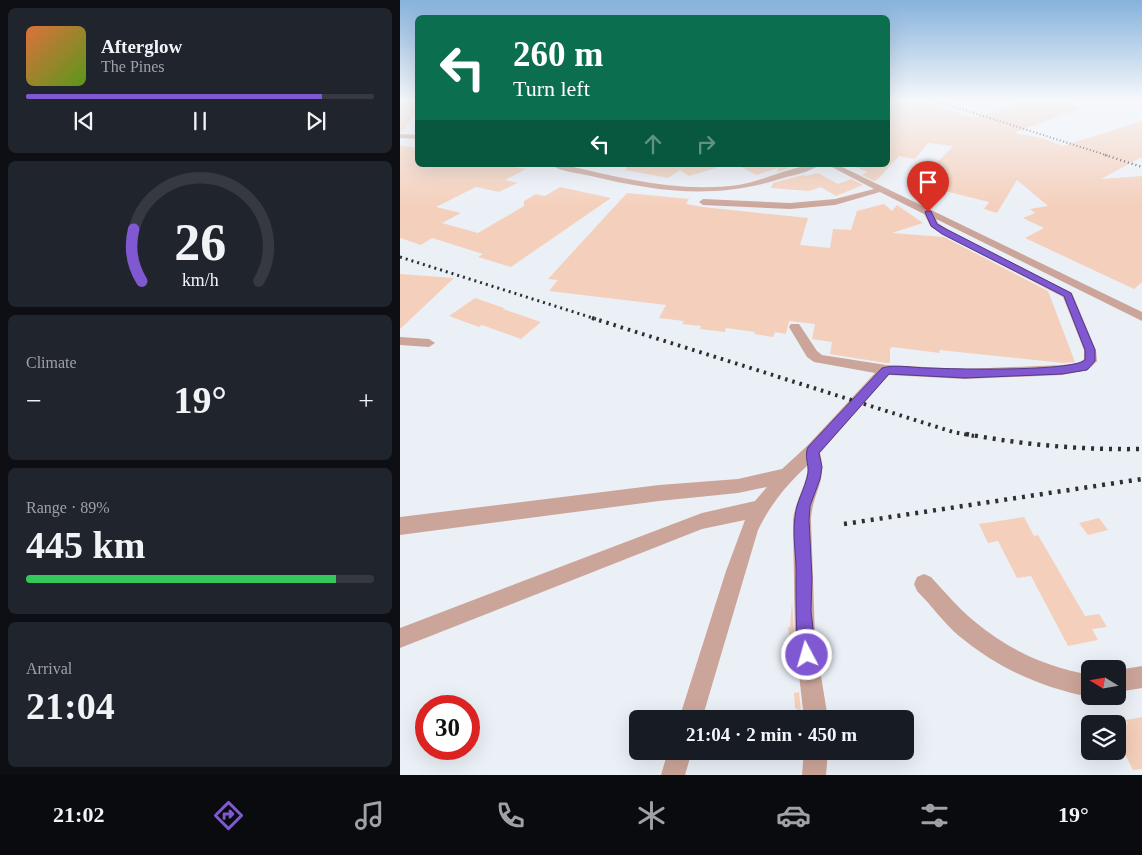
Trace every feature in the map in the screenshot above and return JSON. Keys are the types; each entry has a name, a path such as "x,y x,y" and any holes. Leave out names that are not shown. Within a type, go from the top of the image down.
{"street":[{"path":"564,167 660,187 697,190 754,184 809,167"},
{"path":"582,171 589,167"},
{"path":"836,167 1142,317"},
{"path":"703,202 790,206 835,202 882,189"},
{"path":"794,327 812,354 818,359 880,376 1062,370 1083,367 1090,361 1090,350 1068,294 945,232 934,225 928,212"},
{"path":"1068,294 1079,286"},
{"path":"400,341 428,343"},
{"path":"693,710 735,571 750,528 760,508 786,475 812,451 880,376"},
{"path":"812,451 816,467 814,479 803,506 802,520 805,639 815,710"},
{"path":"400,526 659,493 738,486 786,475"},
{"path":"400,638 702,521 760,508"},
{"path":"924,584 966,628 1013,661 1058,680 1081,684"},
{"path":"1126,680 1142,677"},
{"path":"673,775 677,760"},
{"path":"814,775 815,760"}],"building":[{"path":"890,136 1031,136 1063,146 1094,136 1142,136 1142,157 1101,179 1142,176 1142,282 1134,289 1025,238 1044,228 1023,218 1035,213 1030,209 1048,206 1017,180 997,213 984,209 989,202 917,184 953,146 928,143 915,159 899,156 890,166"},
{"path":"400,145 415,148 415,167 516,167 526,169 505,180 517,183 499,192 476,187 436,207 461,213 442,223 478,233 524,206 524,201 536,194 545,196 560,187 611,198 511,267 478,257 483,254 432,238 421,245 400,238"},
{"path":"626,167 716,168 689,176 680,170 668,178 626,170"},
{"path":"742,167 790,168 777,172 778,168 756,175"},
{"path":"856,167 889,167 874,181 862,175 868,172"},
{"path":"818,173 838,184 851,179 863,185 836,196 821,187 809,191 771,188 773,183"},
{"path":"627,193 689,199 686,204 703,207 808,218 800,245 830,248 833,229 851,230 857,211 884,204 892,211 897,205 923,223 892,233 944,237 1048,291 1075,362 1063,363 939,350 940,353 892,347 890,349 890,363 886,363 830,354 832,342 812,339 815,324 789,321 786,334 775,332 773,337 754,334 755,332 726,328 725,332 700,329 701,326 682,324 684,321 659,318 666,305 549,291 558,280 548,279"},
{"path":"400,274 454,278 400,329"},
{"path":"475,298 541,322 521,339 449,316"},
{"path":"1024,517 1034,536 1038,535 1085,616 1099,614 1107,627 1092,629 1098,640 1068,646 1031,576 1017,578 998,541 988,543 979,524"},
{"path":"1099,518 1108,530 1088,535 1079,523"},
{"path":"792,601 796,663 793,663 788,627 790,627"},
{"path":"799,692 801,710 795,709 794,693"},
{"path":"1142,717 1142,769 1133,770 1126,756 1126,724 1128,724 1126,720"}],"railway":[{"path":"1047,136 1109,156"},
{"path":"1105,155 1142,167"},
{"path":"400,257 596,319"},
{"path":"592,318 953,432 974,436"},
{"path":"966,434 1054,446 1097,449 1142,449"},
{"path":"844,524 1142,479"}],"route":[{"path":"807,655 803,611 804,558 802,520 803,506 814,479 816,467 812,451 846,416 853,405 874,382 886,370 965,374 1062,370 1083,367 1090,361 1090,350 1068,294 945,232 934,225 928,212"}]}
